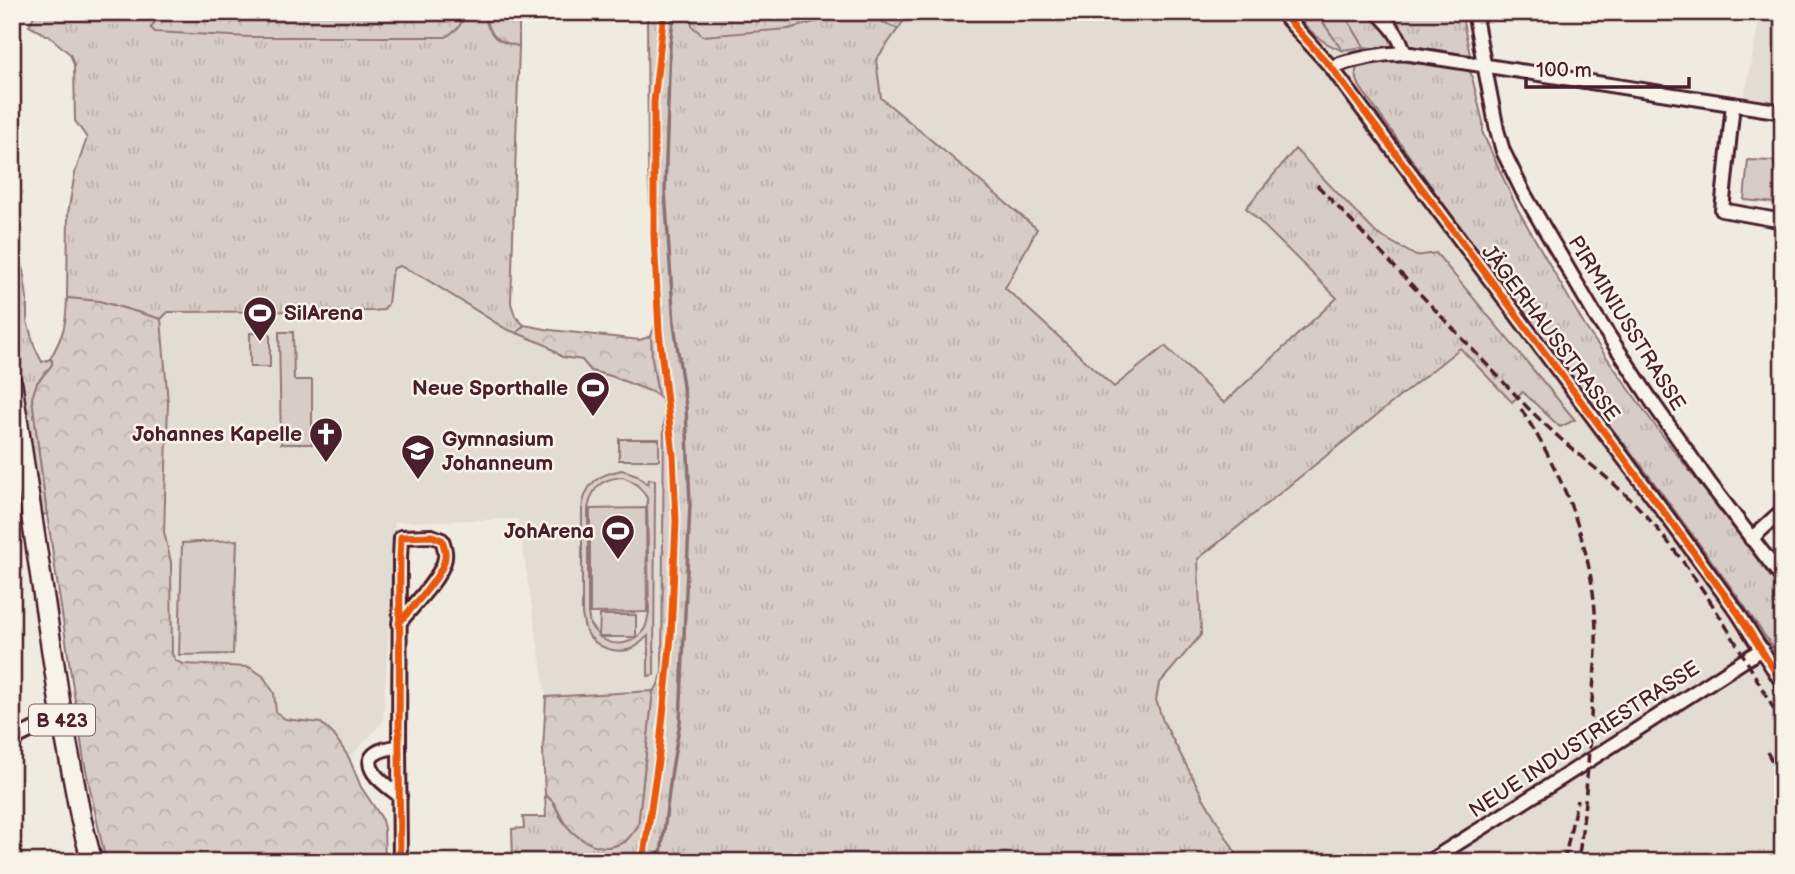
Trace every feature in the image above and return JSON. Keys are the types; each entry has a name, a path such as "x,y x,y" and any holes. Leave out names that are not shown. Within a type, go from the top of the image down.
{"main road":[{"name":"B 423","path":"12,385 62,718 81,820 92,862"}],"street":[{"name":"JÄGERHAUSSTRASSE","path":"1281,12 1331,67 1667,516 1762,649 1783,684"},
{"path":"1377,12 1394,30 1403,45 1404,53"},
{"name":"PIRMINIUSSTRASSE","path":"1474,12 1497,130 1503,151 1523,192 1595,315 1684,448 1783,579"},
{"path":"1331,67 1378,54 1404,53 1783,112"},
{"path":"1733,104 1722,210 1783,222"},
{"path":"1751,538 1783,510"},
{"path":"399,623 437,577 445,558 442,540 432,536 401,537 399,623 400,862"},
{"name":"NEUE INDUSTRIESTRASSE","path":"1428,862 1762,649"},
{"path":"12,740 62,718"},
{"path":"399,747 383,748 376,752 372,759 372,768 374,774 400,796"}],"shaded area":[{"path":"910,12 1293,12 1317,38 1342,50 1364,47 1426,48 1426,65 1374,59 1360,87 1516,305 1647,473 1783,662 1783,862 1241,862 1204,799 1163,720 1156,700 1159,684 1201,635 1198,559 1461,348 1512,402 1523,392 1560,427 1416,256 1376,233 1296,149 1246,208 1337,298 1224,403 1165,346 1115,387 1005,288 1037,229 881,98 876,60"},
{"path":"1761,12 1783,12 1783,103 1744,97"},
{"name":"Gymnasium Johanneum","path":"400,266 506,328 546,345 562,357 582,360 591,371 611,376 661,398 664,408 662,674 653,691 546,697 518,519 395,522 383,722 349,758 334,735 321,723 285,719 276,712 274,693 263,676 249,667 183,664 176,661 172,654 171,562 164,532 168,403 161,319 168,312 383,310 394,267"}],"green space":[{"path":"36,12 161,12 151,28 458,28 467,12 482,12 494,36 503,42 519,46 511,303 515,316 524,325 517,333 506,329 421,276 400,266 394,268 388,304 383,310 168,312 161,319 99,301 67,298 68,213 75,173 87,138 75,121 74,65 70,54 50,37 29,26"},
{"path":"161,12 467,12 458,28 446,37 250,37 155,32 151,28"},
{"path":"482,12 519,12 519,46 503,42 494,36"},
{"path":"647,12 691,12 692,26 788,29 821,20 854,19 880,21 898,29 876,60 881,98 1037,229 1005,288 1114,387 1165,346 1224,403 1337,298 1246,208 1295,149 1376,233 1416,256 1436,253 1575,420 1560,427 1523,392 1512,402 1460,348 1198,559 1201,635 1159,684 1156,700 1163,721 1241,862 513,862 512,829 524,828 523,817 546,817 545,795 568,826 605,847 625,842 638,826 653,691 662,674 664,408 658,396 651,336 655,325 648,167"},
{"path":"691,12 910,12 898,29 880,21 821,20 788,29 703,36 692,26"},
{"path":"1293,12 1316,12 1342,50 1309,30"},
{"path":"1316,12 1343,12 1364,47 1342,50"},
{"path":"1343,12 1384,12 1395,24 1399,12 1461,12 1470,55 1411,46 1378,49 1364,47"},
{"path":"1374,59 1464,68 1471,73 1483,122 1483,134 1517,208 1586,328 1656,427 1783,593 1783,662 1647,473 1516,305 1360,87 1356,76 1357,68"},
{"path":"1748,160 1773,161 1781,182 1777,203 1744,200"},
{"path":"12,223 17,225 27,298 27,321 35,348 42,362 53,360 37,383 32,398 47,514 16,520 12,490"},
{"path":"67,298 99,301 161,319 168,403 164,532 171,562 172,654 176,661 183,664 249,667 263,676 274,693 276,712 285,719 321,723 334,735 349,758 361,787 381,817 385,862 106,862 84,761 32,398 37,383 52,365 50,359 65,323"},
{"path":"524,325 640,340 651,336 658,396 611,376 591,371 582,360 562,357 546,345 517,333"},
{"path":"279,332 293,332 294,380 312,380 312,444 281,444"},
{"name":"SilArena","path":"250,333 270,334 270,367 250,367"},
{"path":"619,439 659,439 659,460 619,460"},
{"path":"622,470 637,475 648,485 649,479 655,480 654,675 648,676 648,636 628,650 608,649 590,637 583,621 582,508 586,492 594,481","holes":["614,478 626,479 636,484 647,498 649,612 641,634 636,638 624,643 612,643 600,637 636,637 636,615 600,615 599,636 590,625 588,509 592,495 603,482"]},
{"name":"JohArena","path":"646,508 647,612 590,613 590,509"},
{"path":"237,540 233,654 179,655 182,543"},
{"path":"653,691 638,826 626,841 616,845 608,847 592,844 572,831 545,795 543,749 546,697"}],"waterway":[{"path":"660,862 680,722 690,505 686,407 674,324 665,191 670,45 674,12"}],"railway":[{"path":"1317,185 1528,408 1639,508 1680,558 1717,612 1783,726"},
{"path":"1521,409 1551,461 1575,516 1590,573 1594,603 1595,665 1578,862"},
{"path":"1767,752 1783,781"},
{"path":"1564,862 1577,800"}],"cycle path":[{"path":"643,862 659,754 671,637 676,521 673,455 659,331 654,236 654,102 664,12"},
{"path":"1281,12 1331,67 1667,516 1738,613 1783,684"},
{"path":"399,623 404,617 419,600 439,573 445,555 442,540 432,536 401,537 400,559 399,747 400,862"}],"place":[{"name":"SilArena","path":"260,343"},
{"name":"Neue Sporthalle","path":"593,418"},
{"name":"Johannes Kapelle","path":"326,464"},
{"name":"Gymnasium Johanneum","path":"418,481"},
{"name":"JohArena","path":"618,561"}]}
